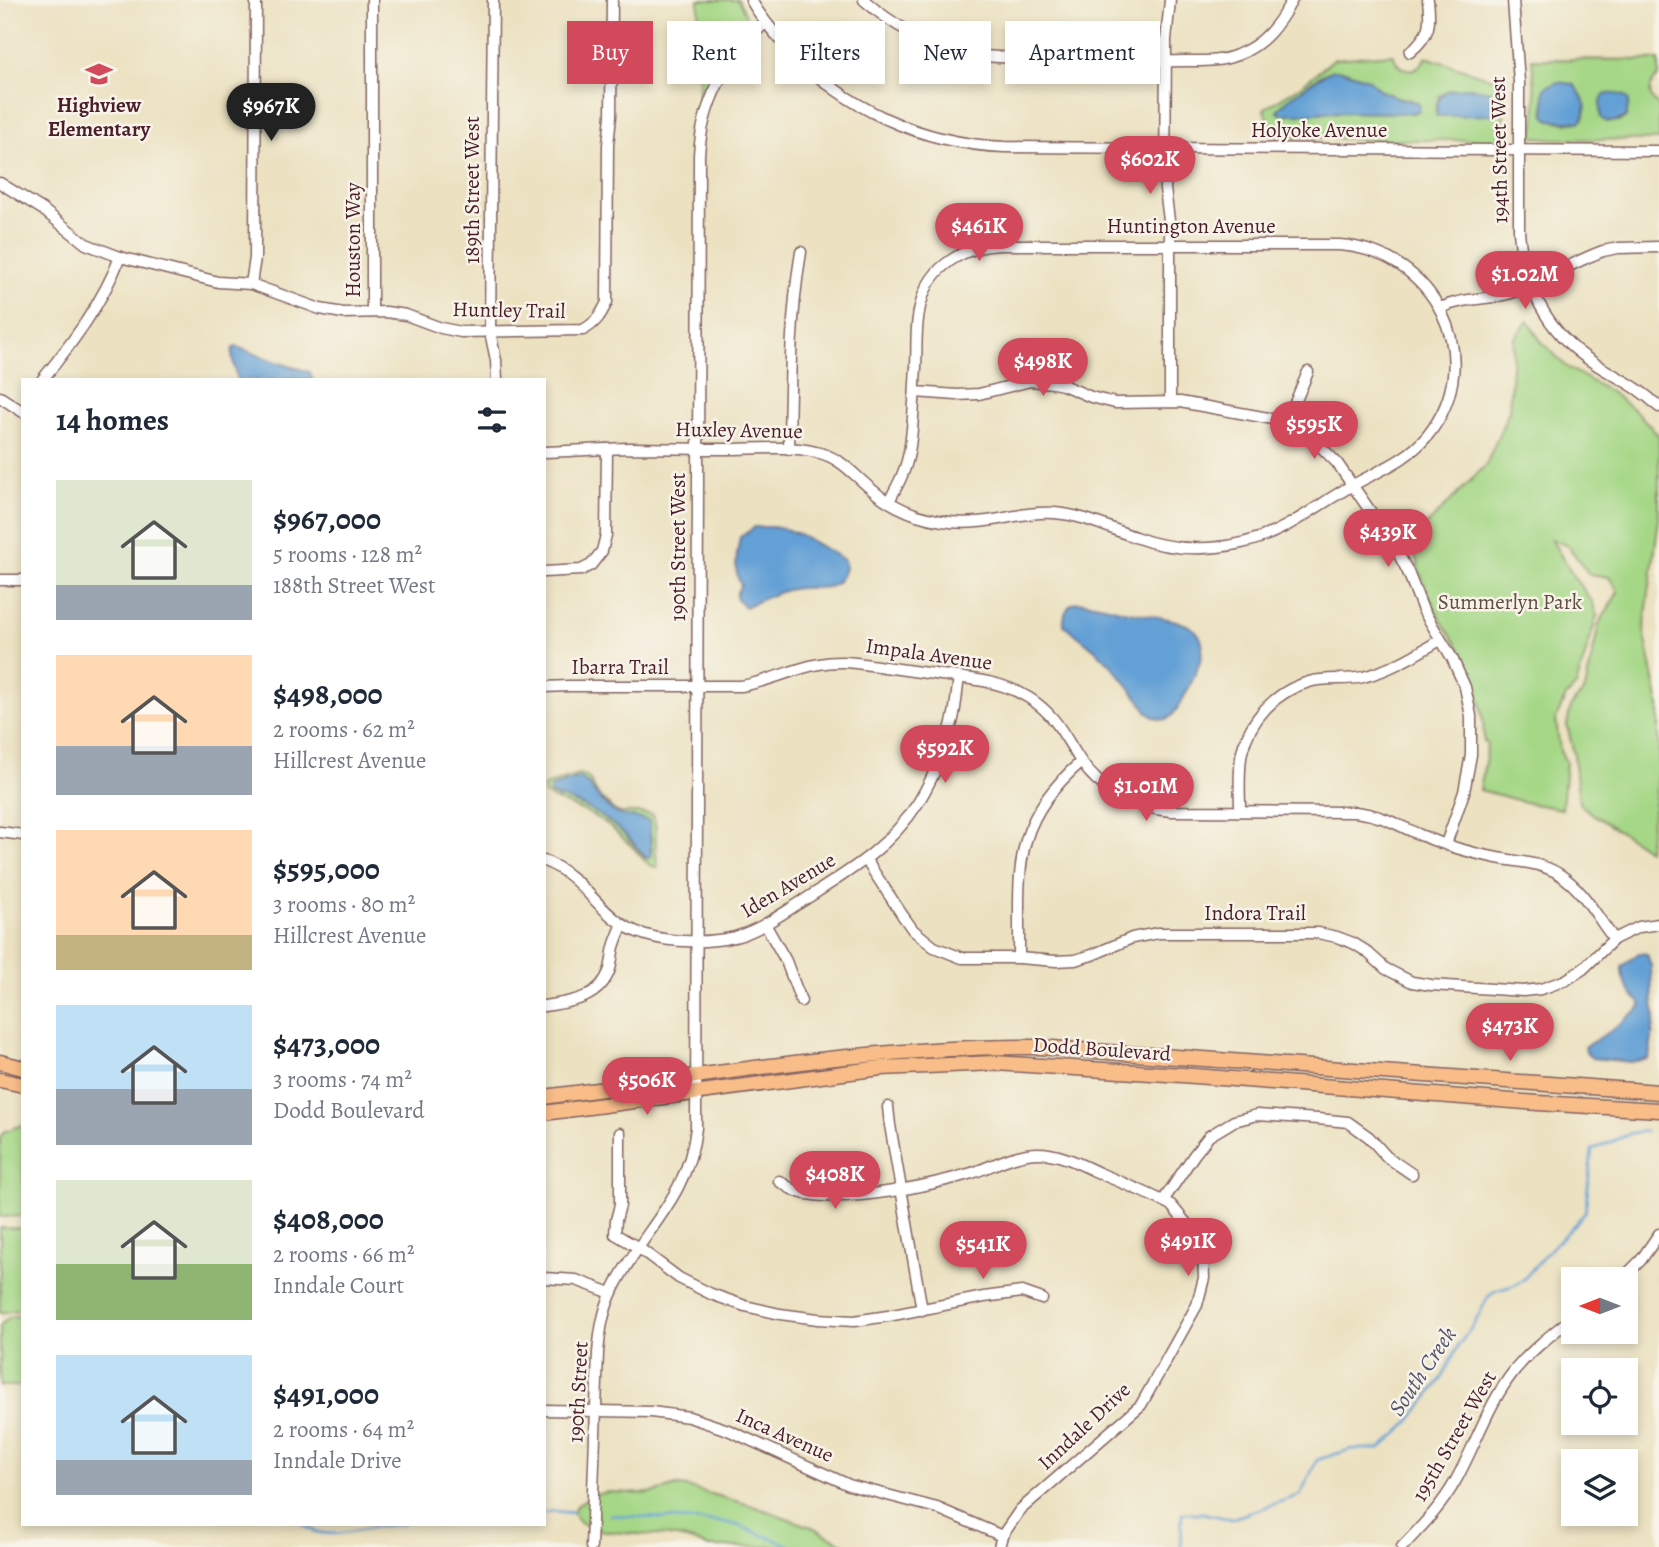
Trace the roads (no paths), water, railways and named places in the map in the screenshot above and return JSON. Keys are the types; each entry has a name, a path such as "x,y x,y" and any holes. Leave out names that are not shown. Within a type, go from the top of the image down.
{"main road":[{"name":"Dodd Boulevard","path":"546,1097 863,1055 937,1048 1018,1047 1659,1092"},
{"path":"0,1062 21,1067"},
{"name":"Dodd Boulevard","path":"546,1113 881,1068 995,1063 1659,1111"},
{"path":"0,1080 21,1085"},
{"path":"1538,1103 1549,1098 1659,1102"}],"street":[{"path":"251,284 255,258 256,0"},
{"name":"Houston Way","path":"372,0 372,312"},
{"name":"189th Street West","path":"493,0 490,332 497,378"},
{"name":"Huntley Trail","path":"0,183 42,209 86,244 120,257 218,282 251,284 320,309 343,313 386,312 406,315 461,332 583,330 592,326 600,317 607,302 612,0"},
{"name":"Holyoke Avenue","path":"751,0 765,23 801,61 835,90 869,110 911,129 957,142 982,146 1659,151"},
{"path":"864,0 901,28 954,50 1006,57 1101,57 1135,61 1216,61 1243,53 1271,32 1292,0"},
{"path":"1170,0 1166,61 1166,189 1170,221 1170,402"},
{"path":"1410,52 1425,37 1429,24 1428,0"},
{"name":"194th Street West","path":"1513,0 1518,82 1519,232 1521,255 1530,285 1543,311 1567,342 1592,362 1638,388 1659,407"},
{"name":"190th Street West","path":"696,1093 699,155 709,102 724,72 751,36 765,23"},
{"name":"Huntington Avenue","path":"889,501 908,461 921,303 930,281 938,271 964,252 990,245 1339,245 1363,248 1386,256 1404,267 1426,288 1440,308 1450,334 1453,360 1450,389 1441,414 1424,440 1410,454 1353,485"},
{"path":"1440,308 1465,299 1504,295 1603,251 1659,247"},
{"path":"789,449 790,342 801,252"},
{"path":"44,378 71,345 112,280 120,257"},
{"path":"1286,424 1308,372"},
{"path":"915,392 979,394 1030,381 1063,385 1091,397 1115,402 1170,402 1260,416 1286,424 1310,437 1338,463 1395,547 1426,617 1462,678 1470,707 1473,744 1464,792 1446,844"},
{"path":"0,397 21,408"},
{"path":"546,572 581,570 591,565 602,551 606,535 607,449"},
{"name":"Huxley Avenue","path":"546,452 607,449 814,451 835,458 873,491 920,516 954,522 977,522 1033,513 1068,514 1151,542 1177,547 1204,548 1243,543 1281,530 1353,485"},
{"path":"0,580 21,580"},
{"path":"1240,811 1242,752 1254,723 1269,704 1284,693 1309,682 1351,679 1380,671 1440,640"},
{"name":"Impala Avenue","path":"696,686 741,686 806,666 834,662 997,683 1028,698 1044,710 1058,724 1097,780 1113,792 1145,807 1171,811 1367,813 1446,844 1481,855 1539,865 1559,874 1584,896 1614,939"},
{"name":"Iden Avenue","path":"546,862 575,879 604,911 622,926 656,938 696,940 734,937 765,924 866,860 899,828 927,786 949,733 959,677"},
{"name":"Ibarra Trail","path":"546,687 696,686"},
{"path":"1019,958 1020,867 1026,839 1035,816 1049,794 1082,762"},
{"path":"0,832 21,835"},
{"name":"Indora Trail","path":"866,860 907,922 921,937 934,947 962,958 1075,960 1132,938 1158,933 1318,933 1353,943 1386,969 1412,982 1523,991 1541,989 1566,980 1583,969 1614,939 1631,930 1659,924"},
{"path":"765,924 786,961 801,1001"},
{"path":"546,1006 579,1000 600,986 609,970 615,942 622,926"},
{"name":"190th Street","path":"591,1547 599,1338 602,1322 618,1279 674,1196 685,1173 695,1134 696,1093"},
{"path":"888,1107 922,1310"},
{"path":"1163,1200 1209,1136 1234,1121 1257,1115 1348,1122 1369,1137 1387,1157 1412,1174"},
{"path":"621,1133 620,1205 615,1220 615,1234 679,1278 711,1294 780,1314 854,1321 1022,1292 1042,1299"},
{"name":"Inndale Drive","path":"779,1181 800,1193 858,1195 949,1179 1011,1158 1036,1153 1057,1155 1163,1200 1171,1205 1191,1229 1203,1251 1204,1278 1197,1305 1141,1405 1020,1510 1001,1542"},
{"path":"1634,1267 1659,1234"},
{"path":"546,1278 576,1280 611,1293"},
{"name":"195th Street West","path":"1402,1547 1445,1498 1492,1406 1514,1371 1561,1327"},
{"name":"Inca Avenue","path":"546,1410 651,1412 691,1418 727,1430 849,1485 937,1508 1001,1542"}],"water":[{"path":"1333,70 1368,79 1381,91 1417,102 1419,111 1280,114 1277,111 1319,77"},
{"path":"1557,82 1573,84 1580,93 1585,112 1580,122 1550,120 1545,116 1544,92 1546,87"},
{"path":"1469,88 1491,91 1492,115 1436,116 1438,101 1444,93"},
{"path":"1619,94 1629,100 1626,117 1610,122 1601,118 1600,104 1603,96"},
{"path":"237,347 310,372 312,378 237,378 233,348"},
{"path":"755,527 785,529 801,535 844,560 842,576 831,586 787,590 744,607 736,598 741,585 736,568 737,555 740,537"},
{"path":"1076,602 1176,621 1194,629 1199,635 1202,647 1198,666 1184,697 1169,718 1159,719 1150,714 1109,663 1064,625 1066,611"},
{"path":"580,778 616,813 649,821 651,857 646,858 627,836 605,818 550,793 552,787"},
{"path":"1639,953 1647,954 1651,966 1655,1015 1648,1059 1630,1062 1592,1058 1587,1054 1586,1046 1640,1008 1641,1004 1630,992 1622,973 1622,967"}],"waterway":[{"name":"South Creek","path":"1181,1547 1182,1513 1202,1513 1231,1519 1300,1495 1317,1460 1352,1449 1380,1449 1407,1425 1442,1378 1488,1297 1495,1291 1523,1280 1585,1213 1592,1150 1632,1133 1646,1131"},
{"path":"546,1513 573,1513"},
{"path":"610,1515 722,1522 737,1525 793,1547"},
{"path":"306,1526 320,1533 330,1534 381,1526"}],"place":[{"name":"Highview Elementary","path":"99,74"}],"park label":[{"name":"Summerlyn Park","path":"1510,602"}]}
